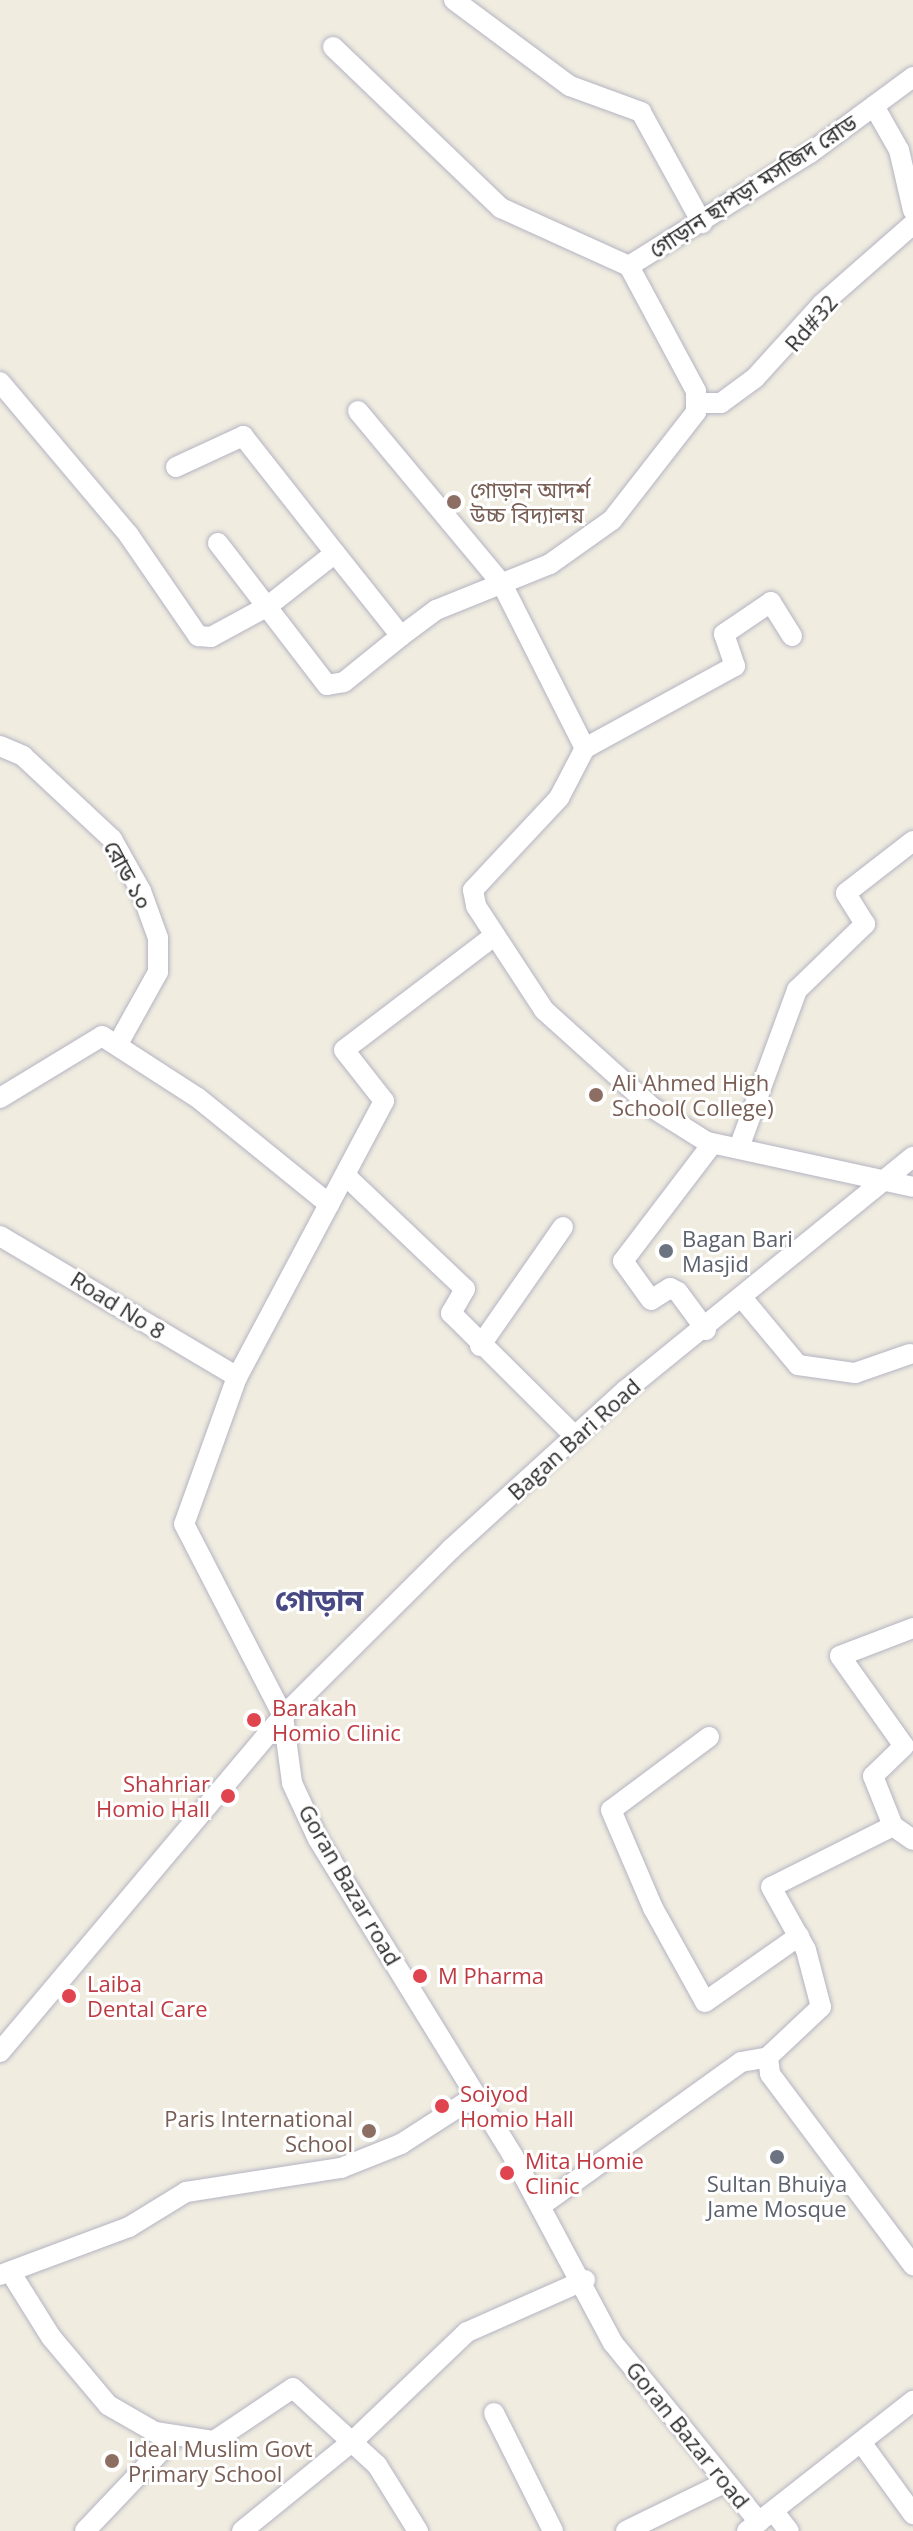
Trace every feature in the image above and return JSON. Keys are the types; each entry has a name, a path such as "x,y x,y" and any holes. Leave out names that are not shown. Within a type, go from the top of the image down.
{"street":[{"path":"454,0 570,86 641,112 702,223"},
{"path":"333,47 501,208 629,266"},
{"name":"গোড়ান ছাপড়া মসজিদ রোড","path":"699,403 629,266 702,223 913,77"},
{"path":"874,106 899,150 913,210"},
{"name":"Rd#32","path":"699,403 721,403 765,371 822,304 913,224"},
{"path":"0,382 128,534 193,633 211,637 268,606 335,553"},
{"path":"218,543 327,685 344,682 436,610 550,564 612,520 656,471 699,403"},
{"path":"358,411 502,584 585,748"},
{"path":"176,467 243,436 401,636"},
{"path":"792,636 771,602 724,634 735,666 585,748 559,798 473,890 494,936 544,1010 602,1068 712,1144 740,1145 913,1187"},
{"name":"রোড ১০","path":"0,746 23,756 112,839 141,891 158,938 158,972 118,1044"},
{"path":"740,1145 791,1000 865,924 846,893 913,841"},
{"name":"Goran Bazar road","path":"494,936 344,1050 384,1101 237,1377 184,1524 283,1716 292,1783 318,1839 542,2205 585,2280 613,2343 760,2522 789,2531"},
{"path":"0,1098 92,1038 118,1044 329,1204"},
{"path":"706,1330 678,1292 670,1288 651,1300 623,1261 712,1144"},
{"name":"Bagan Bari Road","path":"0,2052 283,1716 575,1436 913,1157"},
{"path":"346,1176 465,1289 451,1313 480,1346 575,1436"},
{"path":"480,1346 563,1227"},
{"name":"Road No 8","path":"0,1236 237,1377"},
{"path":"743,1299 798,1365 855,1373 910,1354"},
{"path":"913,1628 840,1656 904,1746 873,1776 893,1826 913,1840"},
{"path":"709,1737 611,1810 653,1908 705,2002 799,1936"},
{"path":"542,2205 741,2062 768,2057 821,2007 799,1936 771,1887 893,1826"},
{"path":"768,2057 770,2074 913,2265"},
{"path":"418,2531 354,2440 293,2388 214,2441 176,2435 108,2405 51,2337 5,2274 129,2227 186,2192 341,2168 401,2144 477,2095"},
{"path":"242,2531 354,2440 467,2332 585,2280"},
{"path":"760,2522 913,2401"},
{"path":"494,2413 553,2531"},
{"path":"85,2531 176,2435"},
{"path":"861,2442 913,2514"},
{"path":"626,2531 726,2482"}],"place":[{"name":"গোড়ান আদর্শ উচ্চ বিদ্যালয়","path":"454,502"},
{"name":"Ali Ahmed High School( College)","path":"596,1095"},
{"name":"Bagan Bari Masjid","path":"666,1251"},
{"name":"Barakah Homio Clinic","path":"254,1720"},
{"name":"Shahriar Homio Hall","path":"228,1796"},
{"name":"M Pharma","path":"420,1976"},
{"name":"Laiba Dental Care","path":"69,1996"},
{"name":"Soiyod Homio Hall","path":"442,2106"},
{"name":"Paris International School","path":"369,2131"},
{"name":"Sultan Bhuiya Jame Mosque","path":"777,2157"},
{"name":"Mita Homie Clinic","path":"507,2173"},
{"name":"Ideal Muslim Govt Primary School","path":"112,2461"}],"district":[{"name":"গোড়ান","path":"319,1600"}]}
